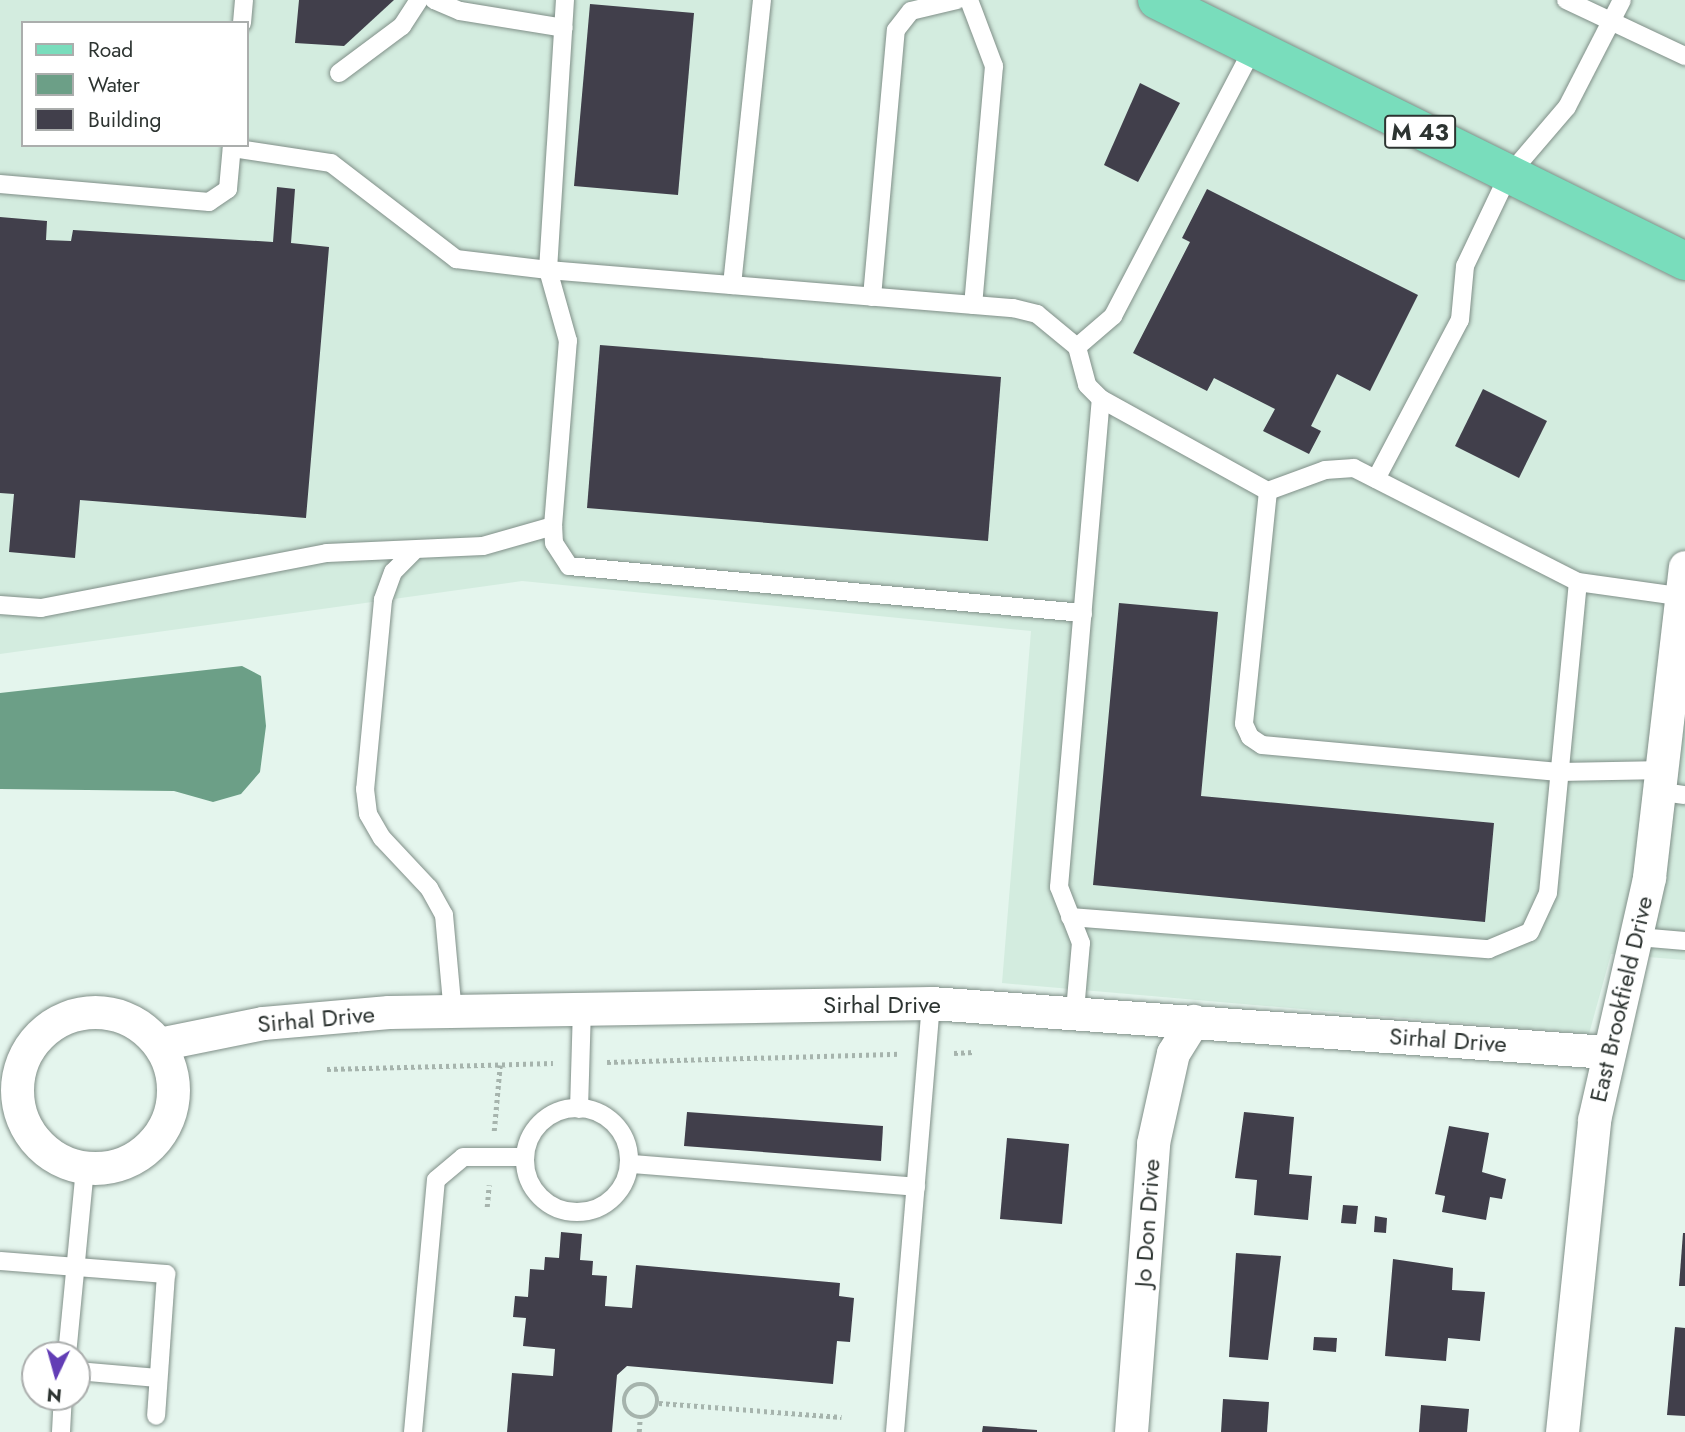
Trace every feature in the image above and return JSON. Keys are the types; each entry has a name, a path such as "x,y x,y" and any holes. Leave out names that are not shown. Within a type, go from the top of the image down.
{"main road":[{"name":"M 43","path":"1157,0 1508,176 1685,261"}],"street":[{"name":"East Brookfield Drive","path":"1562,1432 1578,1237 1607,1052 1639,937 1671,786 1684,587"},
{"name":"Sirhal Drive","path":"159,1044 326,1016 932,1003 1075,1011 1607,1052"},
{"path":"92,1011 141,1026 159,1044 171,1068 168,1119 135,1158 85,1168 59,1161 23,1124 17,1074 26,1049 55,1023 92,1011"},
{"name":"Jo Don Drive","path":"1131,1432 1153,1143 1173,1054 1193,1021"}],"lane":[{"path":"242,21 244,0"},
{"path":"339,73 402,26 419,0"},
{"path":"434,0 460,11 564,28"},
{"path":"565,0 548,270 568,341 553,526 559,556 584,571 1083,612"},
{"path":"732,285 762,0"},
{"path":"872,297 896,30 911,11 957,0"},
{"path":"970,0 994,65 973,305"},
{"path":"1566,0 1685,56"},
{"path":"1376,479 1460,320 1465,266 1508,176 1567,107 1622,0"},
{"path":"1077,347 1113,316 1253,48"},
{"path":"0,184 209,202 228,188 232,147 331,163 456,259 548,270 973,305 1037,314 1077,347 1087,385 1101,399 1268,491 1340,466 1376,479 1578,582 1684,587"},
{"path":"1075,1011 1081,943 1059,887 1101,399"},
{"path":"1268,491 1244,724 1250,737 1262,745 1559,772 1671,786"},
{"path":"0,605 41,608 327,553 413,552 483,546 553,526"},
{"path":"413,552 393,572 383,600 365,789 368,814 382,838 429,888 444,915 453,1013"},
{"path":"1070,917 1468,948 1509,945 1542,915 1578,582"},
{"path":"1639,937 1685,941"},
{"path":"895,1432 932,1003"},
{"path":"579,1109 582,1010"},
{"path":"579,1109 603,1115 619,1129 632,1164 614,1198 573,1208 537,1194 521,1157 539,1123 579,1109"},
{"path":"413,1432 436,1180 463,1157 521,1157"},
{"path":"632,1164 916,1187"},
{"path":"68,1341 85,1168"},
{"path":"0,1261 166,1274 156,1416"},
{"path":"91,1372 158,1378"},
{"path":"61,1432 62,1411"}],"path":[{"path":"327,1069 974,1052"},
{"path":"640,1418 624,1404 630,1388 647,1384 659,1403"},
{"path":"639,1432 640,1418 659,1403 841,1416"}],"shaded area":[{"path":"0,0 1685,0 1685,960 1611,954 1589,1034 1002,983 1031,631 522,581 0,654"}],"water":[{"path":"242,666 261,676 266,726 260,772 241,794 213,802 174,791 0,789 0,693"}],"building":[{"path":"299,0 394,0 344,46 295,43"},
{"path":"590,4 694,13 678,195 574,186"},
{"path":"1140,83 1180,103 1138,182 1104,165"},
{"path":"277,187 295,189 291,243 329,247 306,518 80,500 75,558 9,552 14,494 0,493 0,217 47,221 46,240 71,241 73,230 273,242"},
{"path":"1207,189 1418,295 1370,391 1337,374 1311,426 1321,431 1309,454 1263,431 1275,409 1214,378 1207,391 1133,353 1190,242 1182,238"},
{"path":"600,345 1001,377 988,541 587,508"},
{"path":"1483,389 1547,421 1519,478 1455,446"},
{"path":"1119,603 1218,612 1201,796 1494,823 1485,922 1093,885"},
{"path":"687,1112 883,1126 881,1161 684,1146"},
{"path":"1244,1112 1294,1117 1289,1174 1312,1176 1308,1220 1254,1215 1257,1180 1235,1178"},
{"path":"1449,1126 1489,1133 1482,1172 1506,1179 1502,1199 1490,1197 1486,1220 1442,1212 1445,1196 1435,1194"},
{"path":"1007,1138 1069,1144 1062,1224 1000,1219"},
{"path":"1343,1205 1358,1206 1356,1224 1341,1223"},
{"path":"1375,1216 1387,1218 1386,1233 1374,1232"},
{"path":"561,1232 582,1234 580,1260 593,1261 592,1275 607,1276 605,1306 632,1308 636,1265 840,1283 839,1296 854,1298 850,1342 837,1341 833,1384 627,1366 617,1375 612,1432 507,1432 512,1373 553,1376 555,1349 523,1346 526,1318 513,1317 515,1296 528,1297 530,1269 544,1270 545,1257 559,1258"},
{"path":"1683,1233 1685,1286 1679,1286"},
{"path":"1236,1253 1281,1256 1268,1360 1229,1357"},
{"path":"1393,1259 1453,1268 1452,1290 1485,1292 1480,1341 1448,1338 1446,1361 1385,1356"},
{"path":"1675,1327 1685,1328 1685,1416 1667,1415"},
{"path":"1314,1337 1337,1338 1336,1352 1313,1350"},
{"path":"1223,1399 1269,1402 1267,1432 1221,1432"},
{"path":"1421,1405 1469,1409 1467,1432 1419,1432"},
{"path":"983,1426 1037,1430 1037,1432 982,1432"}]}
